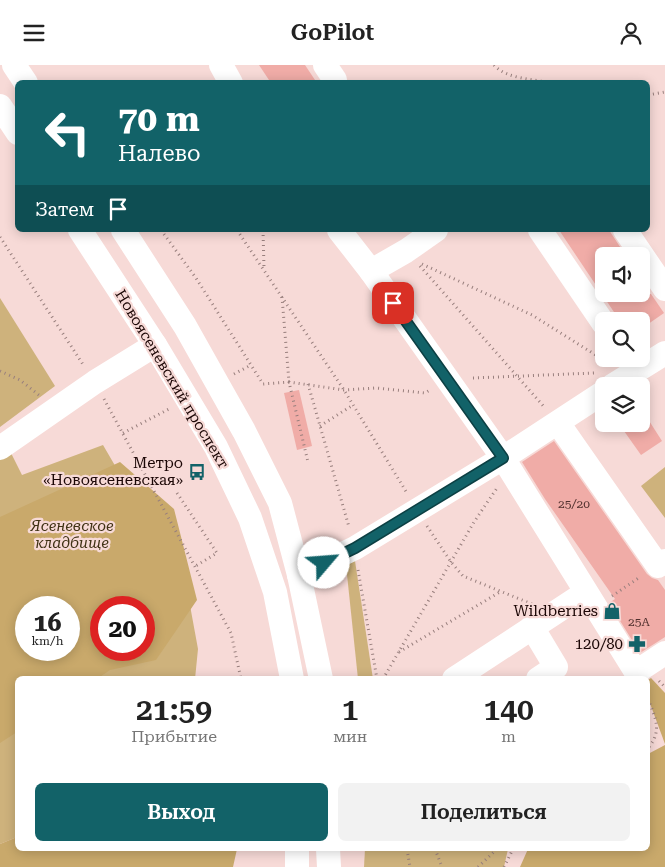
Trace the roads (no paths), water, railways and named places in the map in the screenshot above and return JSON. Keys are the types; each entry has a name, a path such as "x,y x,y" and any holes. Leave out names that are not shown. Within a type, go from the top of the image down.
{"street":[{"path":"14,65 24,80"},
{"path":"221,65 229,80"},
{"path":"0,106 15,128"},
{"name":"Новоясеневский проспект","path":"81,232 155,345 216,447 250,518 275,592 291,676"},
{"path":"124,232 184,326 244,431 280,503 299,575 320,676"},
{"path":"341,232 371,271 507,464 636,672 665,653"},
{"path":"371,271 406,251 433,232"},
{"path":"541,232 596,312"},
{"path":"626,232 665,289"},
{"path":"0,448 95,382 155,345"},
{"path":"622,370 665,353"},
{"path":"299,575 355,548 417,510 507,464 558,423 595,398"},
{"path":"558,423 662,563"},
{"path":"458,676 554,613 590,600"},
{"path":"532,627 556,667 542,676"},
{"path":"297,851 297,867"},
{"path":"328,851 329,867"}],"place":[{"name":"Метро «Новоясеневская»","path":"197,472"},
{"name":"Wildberries","path":"612,611"},
{"name":"120/80","path":"637,644"}],"park label":[{"name":"Ясеневское кладбище","path":"72,534"}]}
